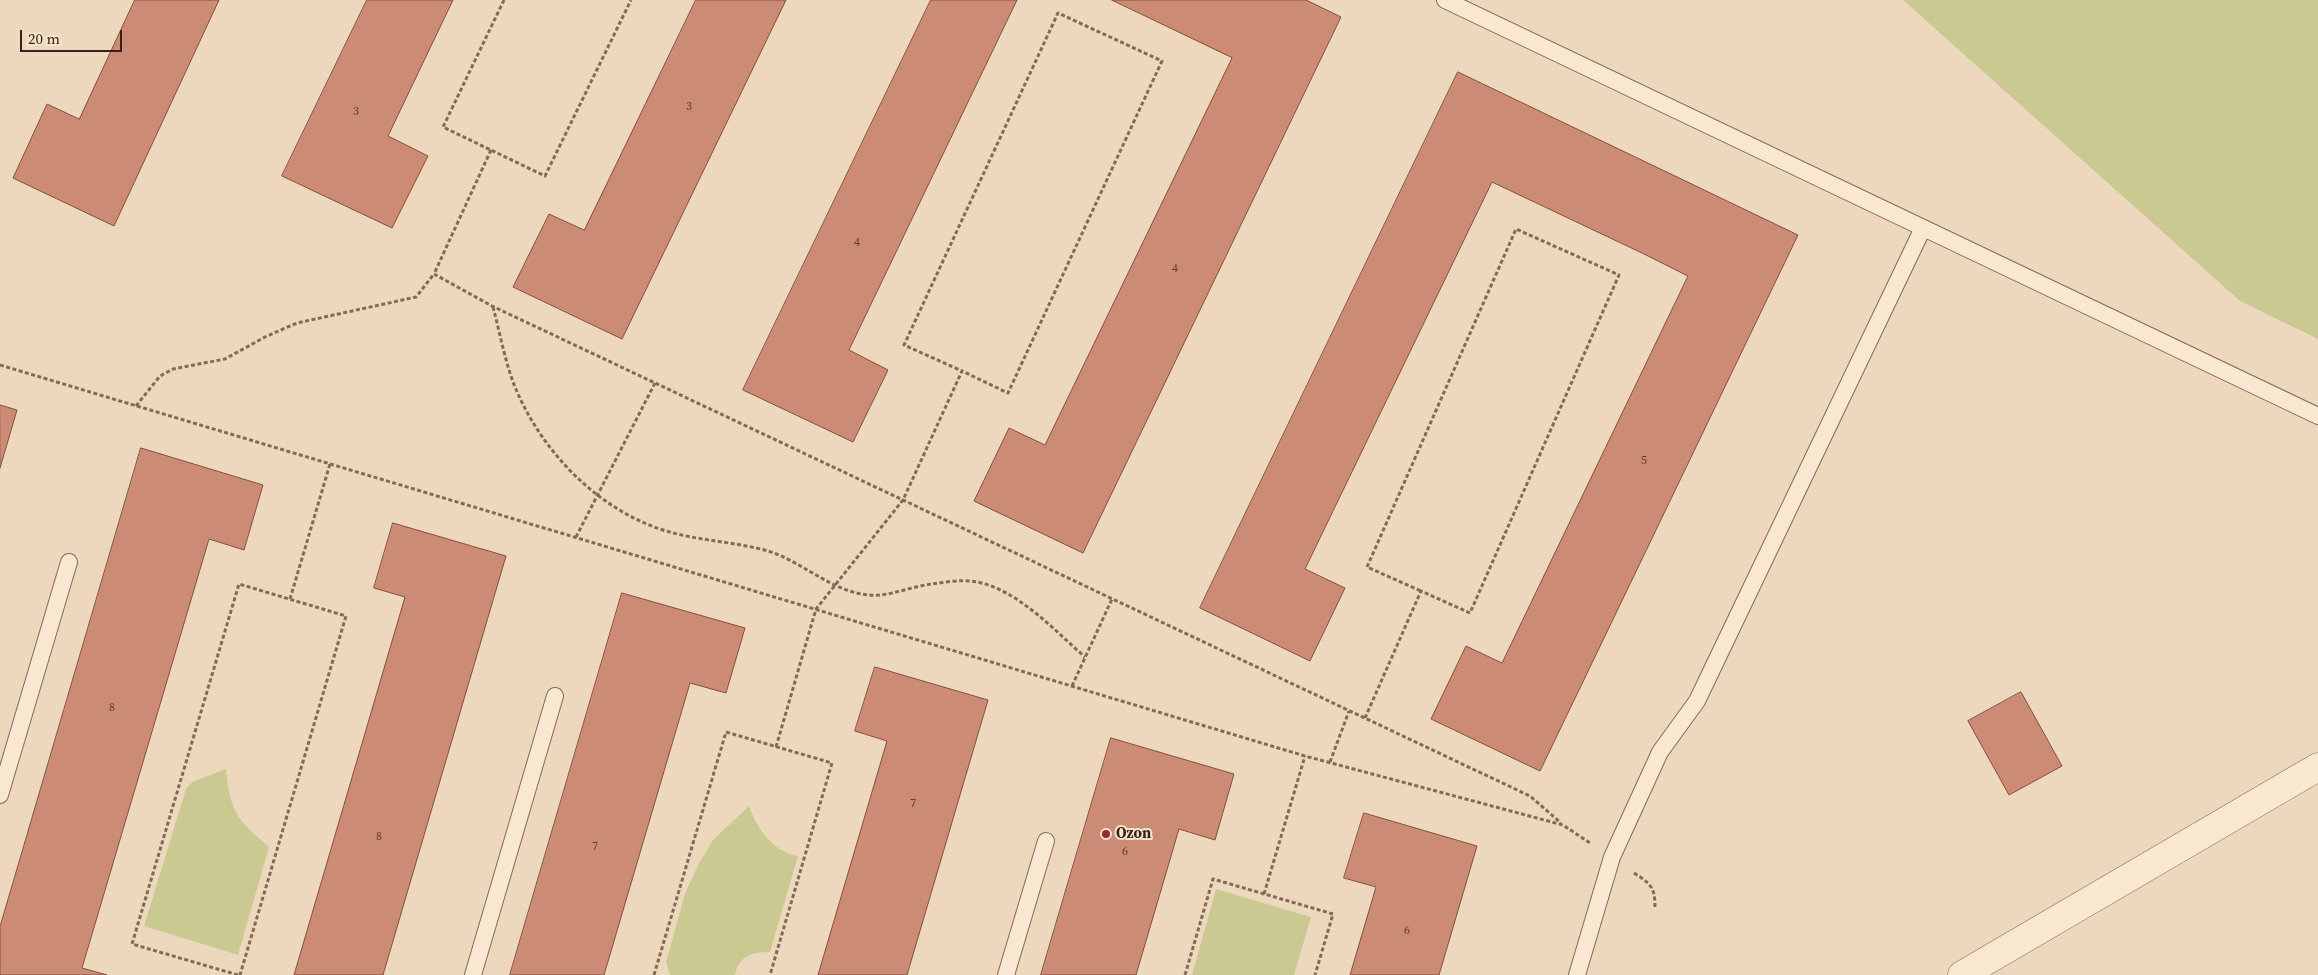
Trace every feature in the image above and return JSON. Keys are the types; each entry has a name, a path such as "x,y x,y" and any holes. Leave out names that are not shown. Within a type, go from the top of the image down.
{"street":[{"path":"1962,975 2318,767"}],"lane":[{"path":"1445,0 2318,416"},
{"path":"1577,975 1612,857 1660,752 1696,701 1923,228"},
{"path":"0,795 69,562"},
{"path":"473,975 555,696"},
{"path":"1006,975 1046,841"}],"path":[{"path":"504,0 443,127 545,176 631,0"},
{"path":"1058,13 1162,61 1008,393 962,372 904,345 1058,13"},
{"path":"136,406 160,376 173,368 225,359 265,337 297,323 416,297 434,274 491,150"},
{"path":"1516,229 1619,275 1470,612 1421,591 1367,567 1516,229"},
{"path":"434,274 492,306 1530,796 1563,825 1651,885 1655,896 1655,908"},
{"path":"492,306 515,387 542,437 597,496 635,518 661,530 767,551 785,558 852,592 870,596 951,582 976,581 993,586 1014,596 1085,657"},
{"path":"0,365 1305,756 1563,825"},
{"path":"776,747 816,609 903,500 962,372"},
{"path":"576,537 655,383"},
{"path":"290,599 330,464"},
{"path":"239,584 290,599 346,616 239,975 132,944 239,584"},
{"path":"1365,718 1421,591"},
{"path":"1072,686 1112,599"},
{"path":"1330,762 1349,711"},
{"path":"654,975 726,732 832,763 770,975"},
{"path":"1264,894 1305,756"},
{"path":"1185,975 1213,879 1333,914 1315,975"}],"shaded area":[{"path":"1903,0 2318,0 2318,339 2240,301"},
{"path":"226,769 230,796 237,814 249,829 269,847 238,955 144,926 186,789 192,782"},
{"path":"749,806 767,838 781,849 798,856 770,952 747,956 740,963 735,975 670,975 666,962 685,894 699,863 713,840"},
{"path":"1216,889 1311,917 1294,975 1192,975"}],"building":[{"path":"135,0 219,0 114,226 13,178 47,104 79,119"},
{"path":"367,0 453,0 388,136 428,156 392,228 282,176"},
{"path":"696,0 786,0 622,339 513,287 549,214 584,230"},
{"path":"931,0 1017,0 849,350 888,370 853,442 743,390"},
{"path":"1112,0 1306,0 1341,17 1083,553 974,501 1009,428 1045,445 1232,58"},
{"path":"1458,72 1798,235 1540,771 1431,719 1466,646 1502,663 1688,276 1644,254 1492,182 1305,569 1345,588 1310,661 1200,608"},
{"path":"0,405 17,410 0,468"},
{"path":"141,448 263,485 244,550 209,539 82,968 107,975 0,975 0,927"},
{"path":"393,523 506,556 383,975 294,975 405,597 374,588"},
{"path":"622,593 745,628 726,693 690,683 604,975 510,975"},
{"path":"875,667 988,700 907,975 818,975 887,741 855,731"},
{"path":"2021,692 2062,766 2009,795 1968,721"},
{"path":"1111,738 1234,774 1215,840 1179,829 1136,975 1041,975"},
{"path":"1364,813 1477,846 1439,975 1350,975 1376,887 1344,878"}],"place":[{"name":"Ozon","path":"1106,834"}]}
